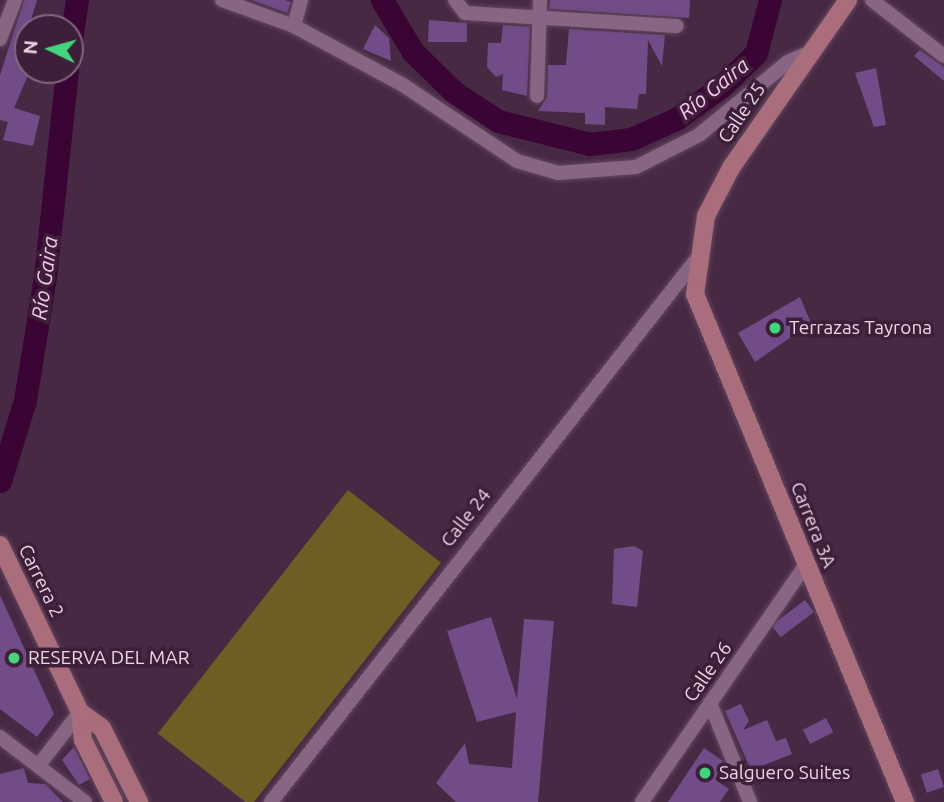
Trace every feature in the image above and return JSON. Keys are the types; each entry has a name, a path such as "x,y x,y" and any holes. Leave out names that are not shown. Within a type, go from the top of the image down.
{"street":[{"path":"0,39 15,0"},
{"path":"222,0 294,26 403,85 517,161 558,173 636,167 699,135 788,62 808,54"},
{"path":"294,26 301,0"},
{"path":"455,0 465,13 677,26"},
{"path":"537,96 540,0"},
{"name":"Calle 25","path":"695,261 706,216 732,166 848,0"},
{"path":"872,0 944,56"},
{"name":"Carrera 3A","path":"695,261 695,294 905,802"},
{"name":"Calle 24","path":"271,802 695,261"},
{"name":"Carrera 2","path":"1,547 80,712 83,740 114,802"},
{"name":"Calle 26","path":"642,802 806,564"},
{"path":"710,703 750,802"},
{"path":"38,766 80,712"},
{"name":"Carrera 2","path":"80,712 102,728 139,802"},
{"path":"0,737 83,801"}],"shaded area":[{"path":"348,490 441,563 254,802 245,802 158,733"}],"building":[{"path":"24,0 37,0 33,14 20,14"},
{"path":"252,0 285,0 291,2 287,13"},
{"path":"550,0 690,0 689,18 549,9"},
{"path":"429,20 467,23 467,42 428,42"},
{"path":"375,25 389,38 391,61 363,49"},
{"path":"503,25 530,27 527,96 502,90 503,74 496,77 487,67 488,43 501,43"},
{"path":"569,29 665,35 662,66 648,40 646,94 639,94 637,109 605,107 605,125 585,124 585,113 538,111 547,97 548,65 566,65"},
{"path":"14,31 14,84 24,84 14,108 40,116 33,146 3,140 8,122 0,120 0,75"},
{"path":"920,50 944,67 944,81 914,56"},
{"path":"876,68 886,125 874,127 855,73"},
{"name":"Terrazas Tayrona","path":"800,297 811,323 755,362 738,333"},
{"path":"634,546 643,551 637,607 612,604 614,549"},
{"name":"RESERVA DEL MAR","path":"0,595 54,714 37,737 0,709"},
{"path":"805,600 814,612 780,637 771,625"},
{"path":"491,617 517,699 524,619 554,621 538,802 456,802 436,783 465,743 469,764 512,768 516,712 477,722 447,631"},
{"path":"741,704 749,721 743,730 767,720 776,741 786,738 792,754 751,770 725,711"},
{"path":"826,718 833,732 810,744 803,730"},
{"path":"74,747 90,779 79,785 62,760"},
{"name":"Salguero Suites","path":"704,748 723,761 717,781 729,789 720,802 668,802"},
{"path":"24,768 28,783 45,784 63,802 0,802 0,774"},
{"path":"938,769 944,787 927,793 921,775"}],"waterway":[{"name":"Río Gaira","path":"75,14 77,0"},
{"name":"Río Gaira","path":"382,0 413,52 454,92 498,121 590,144 631,139 676,119 722,86 756,53 770,0"},
{"name":"Río Gaira","path":"0,481 25,400 45,277 66,84"}],"place":[{"name":"Terrazas Tayrona","path":"775,328"},
{"name":"RESERVA DEL MAR","path":"14,658"},
{"name":"Salguero Suites","path":"705,773"}]}
